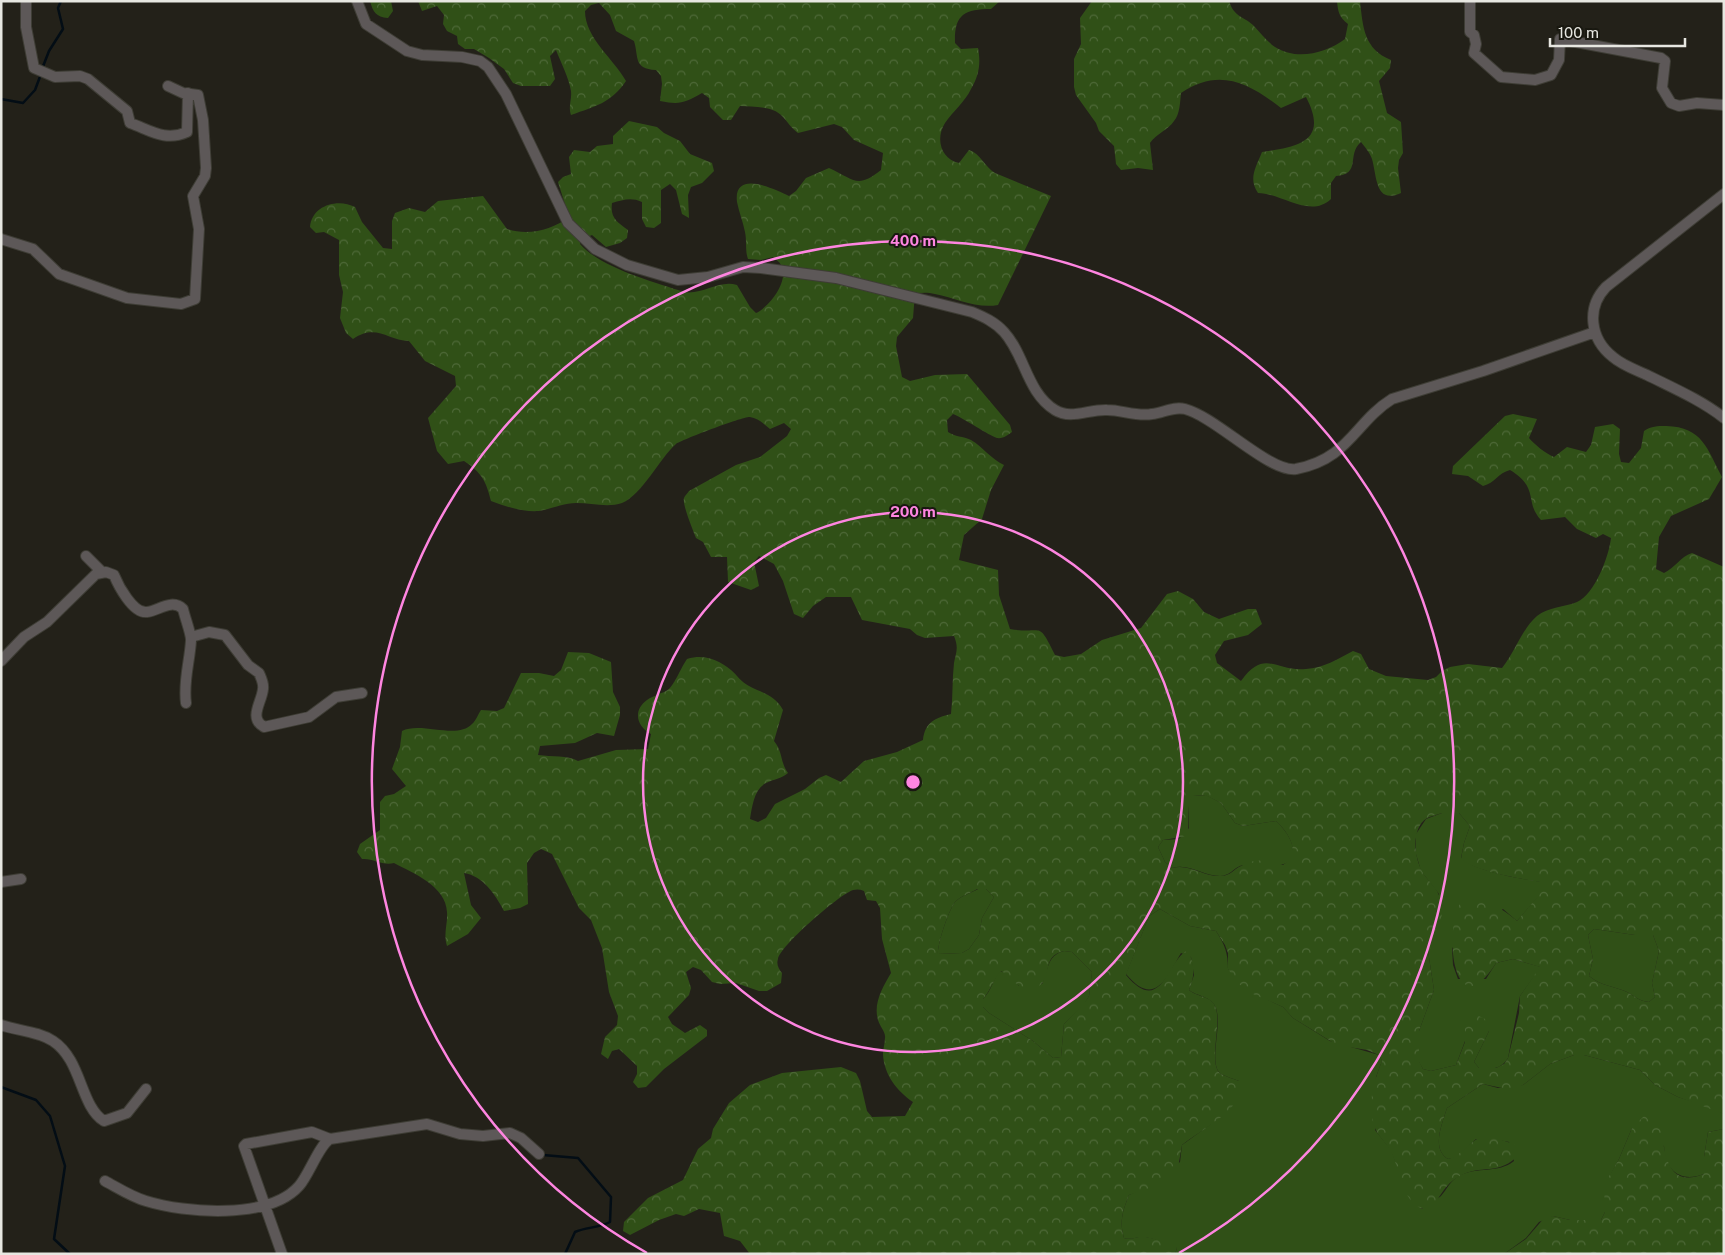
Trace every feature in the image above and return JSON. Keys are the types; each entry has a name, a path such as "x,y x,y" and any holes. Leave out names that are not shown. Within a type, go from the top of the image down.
{"street":[{"path":"26,1 26,27 32,64 39,71 55,77 80,76 88,79 126,110 130,123 157,135 169,136 188,132 188,93"},
{"path":"357,1 362,18 369,27 407,51 428,56 462,57 480,61 488,67 506,94 568,223 595,249 627,264 678,280 708,277 743,267 761,268 836,278 972,312 987,319 1005,333 1039,394 1054,409 1067,415 1107,410 1151,415 1173,409 1185,409 1211,422 1281,467 1295,469 1330,457 1351,440 1380,407 1392,399 1484,371 1595,332"},
{"path":"1470,1 1468,23 1476,44 1474,53 1501,77 1535,80 1551,75 1558,60 1560,39 1661,58 1664,61 1662,88 1671,103 1679,106 1697,103 1724,105"},
{"path":"1,239 36,251 59,274 127,298 181,304 195,299 199,229 193,198 204,176 205,140 199,96 168,86"},
{"path":"1724,194 1644,255 1600,293 1593,308 1595,332 1600,344 1613,358 1668,385 1724,418"},
{"path":"86,556 102,572"},
{"path":"1,661 24,637 47,622 96,574 102,572 114,575 126,598 141,611 148,612 168,605 181,607 191,637 186,676 186,703"},
{"path":"191,637 209,632 225,636 248,665 260,673 263,689 256,716 264,727 309,717 336,697 362,693"},
{"path":"1,882 22,879"},
{"path":"1,1025 17,1031 42,1035 60,1046 72,1061 93,1108 104,1121 127,1113 146,1089"},
{"path":"105,1181 144,1201 215,1212 265,1206 299,1186 313,1166 324,1142 330,1139 427,1124 460,1134 483,1136 510,1133 521,1138 539,1154"},
{"path":"282,1254 244,1146 246,1144 312,1132 330,1139"}],"green space":[{"path":"370,1 391,1 393,11 388,18 378,15"},
{"path":"418,1 1000,1 991,9 967,12 956,26 955,43 961,49 978,48 979,69 968,94 942,129 940,135 941,148 948,157 959,163 969,150 977,154 995,173 1051,196 998,305 982,306 932,293 915,293 913,318 897,337 896,346 902,377 910,381 935,375 967,374 1010,425 1012,432 997,438 953,414 947,420 948,432 971,440 1004,465 991,490 982,519 964,535 959,560 998,570 999,595 1010,629 1042,633 1055,655 1064,657 1081,654 1102,640 1141,628 1167,594 1178,591 1193,599 1204,612 1219,619 1248,609 1256,609 1262,624 1248,635 1224,641 1215,655 1217,663 1241,681 1249,671 1264,663 1286,668 1306,669 1330,663 1353,651 1361,654 1369,669 1386,676 1428,680 1450,667 1468,664 1502,668 1527,627 1537,616 1546,611 1577,602 1590,591 1604,564 1611,538 1603,534 1596,538 1577,529 1565,517 1541,520 1533,507 1529,489 1510,470 1483,486 1468,476 1452,474 1453,466 1505,416 1513,414 1537,419 1529,438 1540,449 1554,457 1567,447 1586,452 1591,445 1595,427 1613,424 1620,429 1619,454 1621,462 1629,463 1641,448 1644,431 1650,428 1660,426 1678,427 1696,435 1707,449 1722,477 1709,499 1671,516 1659,537 1656,569 1664,573 1692,553 1724,567 1724,1114 1678,1097 1655,1085 1640,1070 1584,1055 1574,1055 1550,1064 1523,1085 1515,1088 1507,1089 1483,1084 1447,1108 1439,1136 1439,1143 1443,1155 1448,1159 1459,1154 1474,1141 1484,1138 1502,1140 1517,1146 1519,1154 1505,1165 1466,1173 1458,1177 1446,1188 1430,1210 1421,1208 1408,1196 1391,1152 1374,1126 1371,1106 1374,1084 1382,1061 1379,1055 1367,1050 1337,1045 1293,1018 1283,1007 1253,994 1239,984 1228,969 1228,953 1216,931 1190,926 1160,909 1149,916 1126,975 1138,987 1148,991 1156,988 1163,982 1181,955 1188,950 1193,970 1189,990 1210,1000 1215,1006 1217,1013 1215,1062 1217,1069 1221,1074 1239,1081 1243,1088 1233,1106 1182,1145 1176,1179 1129,1195 1122,1216 1124,1238 1143,1237 1171,1241 1177,1248 1175,1254 750,1254 740,1241 724,1236 720,1213 699,1209 684,1216 676,1214 659,1220 630,1235 623,1231 624,1222 648,1198 683,1180 698,1149 711,1138 713,1129 729,1103 750,1085 782,1073 841,1067 856,1073 860,1081 867,1111 872,1117 905,1116 913,1102 892,1082 886,1069 883,1054 885,1036 877,1014 880,995 891,973 882,939 880,908 876,901 867,900 862,890 853,890 842,896 821,912 788,944 781,953 777,963 782,973 781,983 767,991 759,991 736,983 720,984 712,982 701,970 693,967 686,972 691,988 689,995 668,1017 672,1024 685,1033 700,1025 707,1030 707,1036 664,1069 646,1087 638,1088 633,1082 637,1074 637,1066 619,1049 612,1051 608,1059 601,1054 605,1037 617,1025 618,1016 609,992 602,948 591,920 579,908 552,854 541,849 534,853 527,863 528,904 520,908 504,911 497,898 483,882 464,873 471,905 481,918 468,934 447,946 445,937 447,912 441,895 435,888 419,876 394,863 362,859 357,852 360,844 380,830 380,802 385,796 394,794 406,786 392,769 400,747 402,731 410,728 448,731 465,728 473,723 481,710 497,711 504,708 521,673 539,673 554,676 561,670 568,652 589,653 611,662 613,692 620,707 620,715 614,736 597,733 575,743 540,746 538,755 564,757 578,761 616,750 648,749 651,734 639,722 638,713 640,708 650,698 669,689 687,659 705,657 726,666 746,684 776,701 783,710 774,741 788,773 766,783 759,789 754,799 750,819 758,822 766,818 775,804 805,789 819,778 826,775 841,782 864,761 897,752 923,740 926,729 932,722 940,717 951,714 953,669 957,650 956,640 954,636 925,638 917,635 910,629 862,620 851,597 826,597 813,606 803,618 794,614 783,581 774,564 759,556 754,562 759,586 751,590 728,582 727,557 711,557 703,542 696,538 686,511 684,498 689,491 736,465 760,457 787,436 791,429 784,423 770,429 750,417 680,442 676,444 636,493 622,503 605,505 571,503 539,511 527,511 491,501 485,483 475,470 464,461 448,464 437,451 428,418 456,386 455,376 425,361 409,341 375,332 361,334 353,339 346,333 340,318 343,292 339,275 339,240 324,232 316,233 310,227 315,213 327,205 348,204 355,207 362,222 383,248 392,249 392,221 395,213 409,208 425,212 438,201 483,196 507,229 531,232 547,228 569,217 558,182 563,177 571,174 569,157 574,150 590,152 597,146 613,144 613,136 629,121 657,127 680,141 690,154 712,163 714,171 702,183 691,187 688,195 689,218 682,214 676,190 670,184 661,190 661,223 654,228 646,227 642,219 642,202 631,199 623,200 612,203 612,212 615,219 628,230 627,238 620,243 606,247 592,235 581,240 580,244 589,253 614,267 643,279 684,292 698,291 724,284 737,285 750,307 756,313 767,305 777,293 783,278 783,271 780,264 773,257 761,260 748,259 745,232 737,202 741,186 756,184 789,196 796,191 806,178 829,168 851,179 861,181 881,170 883,153 854,140 842,127 834,124 798,133 784,118 773,110 740,106 731,120 723,120 710,107 709,98 702,93 682,102 660,101 661,76 656,70 640,65 634,41 616,31 610,15 599,3 591,5 585,11 586,21 601,48 626,81 609,99 571,115 570,86 556,50 550,56 555,79 550,86 521,86 513,83 504,69 489,58 474,49 465,49 458,44 457,36 447,31 443,24 444,15 437,6 422,11","holes":["1205,795 1221,803 1235,823 1243,826 1276,821 1292,843 1292,855 1289,860 1283,865 1267,861 1246,863 1227,875 1221,876 1214,876 1185,867 1172,868 1165,862 1158,847 1163,840 1187,836 1188,810 1193,796","1442,813 1459,813 1470,826 1461,859 1487,871 1540,882 1544,889 1517,921 1492,904 1478,900 1463,899 1457,912 1453,929 1455,966 1461,980 1469,986 1481,981 1496,963 1513,959 1540,967 1520,996 1519,1013 1508,1058 1504,1064 1496,1068 1479,1068 1474,1062 1489,1031 1485,1019 1477,1015 1469,1017 1465,1024 1465,1042 1456,1065 1431,1071 1423,1069 1419,1061 1419,1031 1434,990 1428,951 1436,939 1442,915 1438,893 1424,874 1417,858 1416,835 1418,829 1427,818","977,889 986,889 994,897 982,918 979,935 969,949 962,953 938,954 941,935 947,918 958,899","1594,929 1635,935 1653,935 1659,951 1652,983 1655,997 1649,1002 1643,1001 1589,976 1593,959 1588,935","1064,951 1072,952 1092,972 1089,996 1064,1024 1061,1057 1053,1058 1033,1041 989,1013 983,1007 983,999 1001,971 1023,988 1027,990 1033,989 1043,983 1052,958"]},
{"path":"1092,1 1229,1 1233,10 1253,25 1272,45 1293,54 1302,54 1329,48 1345,39 1348,24 1340,14 1337,1 1360,1 1364,29 1370,44 1375,50 1391,60 1390,68 1379,81 1387,113 1401,122 1403,153 1399,160 1398,168 1401,193 1392,196 1382,192 1371,157 1361,142 1354,153 1349,172 1336,176 1331,183 1331,199 1323,204 1305,206 1258,193 1253,178 1262,152 1288,147 1306,139 1312,132 1314,123 1312,112 1306,97 1281,108 1245,85 1221,80 1195,85 1181,93 1176,118 1169,127 1150,143 1153,170 1138,168 1121,170 1116,164 1114,146 1099,131 1096,123 1076,95 1074,87 1074,59 1081,44 1080,18"},
{"path":"1206,795 1221,803 1235,823 1243,826 1276,821 1291,842 1292,858 1281,865 1240,866 1223,876 1207,874 1185,867 1172,868 1165,862 1158,847 1163,840 1179,839 1189,828 1188,803 1192,796"},
{"path":"1442,813 1459,813 1470,826 1461,858 1467,863 1487,871 1541,882 1545,889 1517,921 1503,909 1452,948 1453,965 1458,979 1486,979 1496,963 1513,959 1541,967 1520,996 1508,1058 1496,1068 1479,1068 1474,1062 1489,1031 1465,1024 1465,1041 1456,1065 1431,1071 1423,1069 1419,1062 1419,1031 1434,990 1428,951 1439,894 1421,871 1416,854 1416,834 1426,819"},
{"path":"978,889 986,889 994,897 982,918 979,935 969,949 962,953 938,954 941,935 953,905 956,901"},
{"path":"1160,909 1190,926 1216,931 1225,949 1228,969 1268,1000 1283,1007 1293,1018 1330,1041 1379,1055 1382,1061 1376,1077 1375,1130 1391,1150 1410,1199 1422,1209 1441,1196 1459,1176 1473,1171 1494,1169 1514,1161 1509,1142 1493,1139 1476,1139 1457,1157 1448,1159 1443,1155 1439,1143 1439,1136 1447,1108 1483,1084 1498,1088 1523,1085 1550,1064 1574,1055 1584,1055 1640,1070 1655,1085 1678,1097 1710,1107 1724,1114 1724,1129 1708,1132 1704,1157 1704,1174 1688,1177 1676,1173 1671,1168 1667,1162 1664,1146 1632,1128 1619,1159 1605,1185 1605,1212 1601,1220 1570,1220 1553,1216 1539,1222 1526,1238 1504,1254 1175,1254 1177,1248 1154,1239 1144,1237 1124,1238 1122,1216 1129,1195 1144,1188 1180,1162 1182,1145 1211,1124 1239,1081 1221,1074 1217,1069 1215,1053 1217,1013 1215,1006 1210,1000 1189,990 1194,975 1191,957 1181,953 1165,979 1159,986 1152,989 1145,989 1136,984 1126,974 1149,916"},
{"path":"1594,929 1635,935 1653,935 1659,951 1652,983 1655,997 1649,1002 1598,982 1589,976 1593,959 1588,935"},
{"path":"1064,951 1072,952 1092,972 1089,996 1085,1003 1064,1024 1061,1057 1053,1058 1033,1041 989,1013 983,1007 983,999 1000,971 1008,974 1019,986 1042,984 1051,960 1058,953"},
{"path":"1645,1115 1653,1117 1660,1122 1669,1164 1681,1176 1691,1177 1704,1174 1704,1157 1708,1132 1724,1129 1724,1254 1504,1254 1526,1239 1545,1217 1553,1216 1570,1220 1601,1220 1605,1212 1604,1185 1619,1159 1632,1128"}],"waterway":[{"path":"42,69 49,51 63,29 58,8 61,1"},
{"path":"1,99 23,103 35,90 41,74"},
{"path":"1,1087 36,1100 50,1116 65,1166 54,1239 70,1254"},
{"path":"543,1155 578,1158 611,1197 610,1222 575,1232 565,1254"}]}
